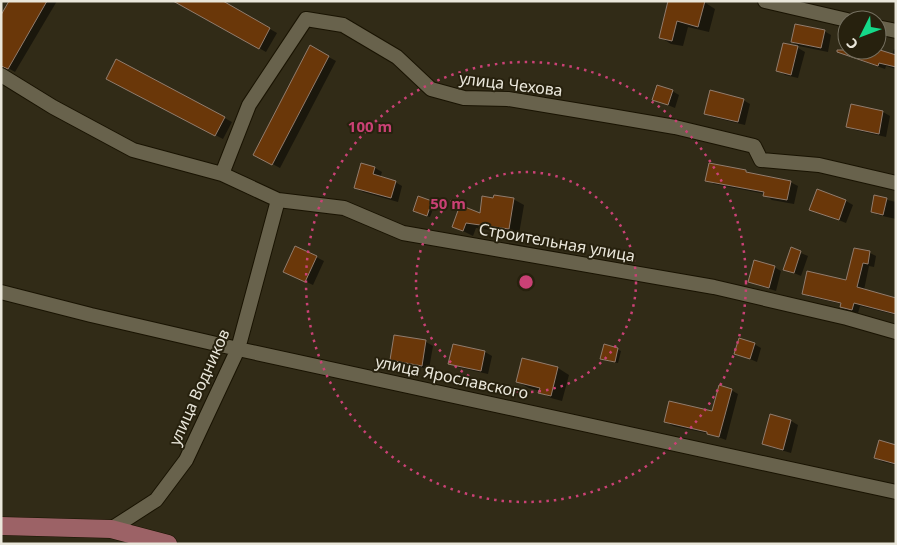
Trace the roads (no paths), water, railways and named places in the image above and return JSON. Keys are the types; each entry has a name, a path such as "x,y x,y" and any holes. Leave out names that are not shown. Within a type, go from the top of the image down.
{"main road":[{"path":"1,526 111,529 168,544"}],"street":[{"path":"765,1 837,18"},
{"name":"улица Чехова","path":"222,174 250,105 306,19 343,25 397,57 432,89 464,98 508,100 675,127 754,146 761,160 819,165 896,183"},
{"name":"Строительная улица","path":"1,74 53,107 134,150 222,174 278,200 344,208 403,233 714,287 847,318 896,332"},
{"name":"улица Водников","path":"111,529 156,500 186,460 238,349 278,200"},
{"name":"улица Ярославского","path":"1,292 238,349 896,492"}]}
